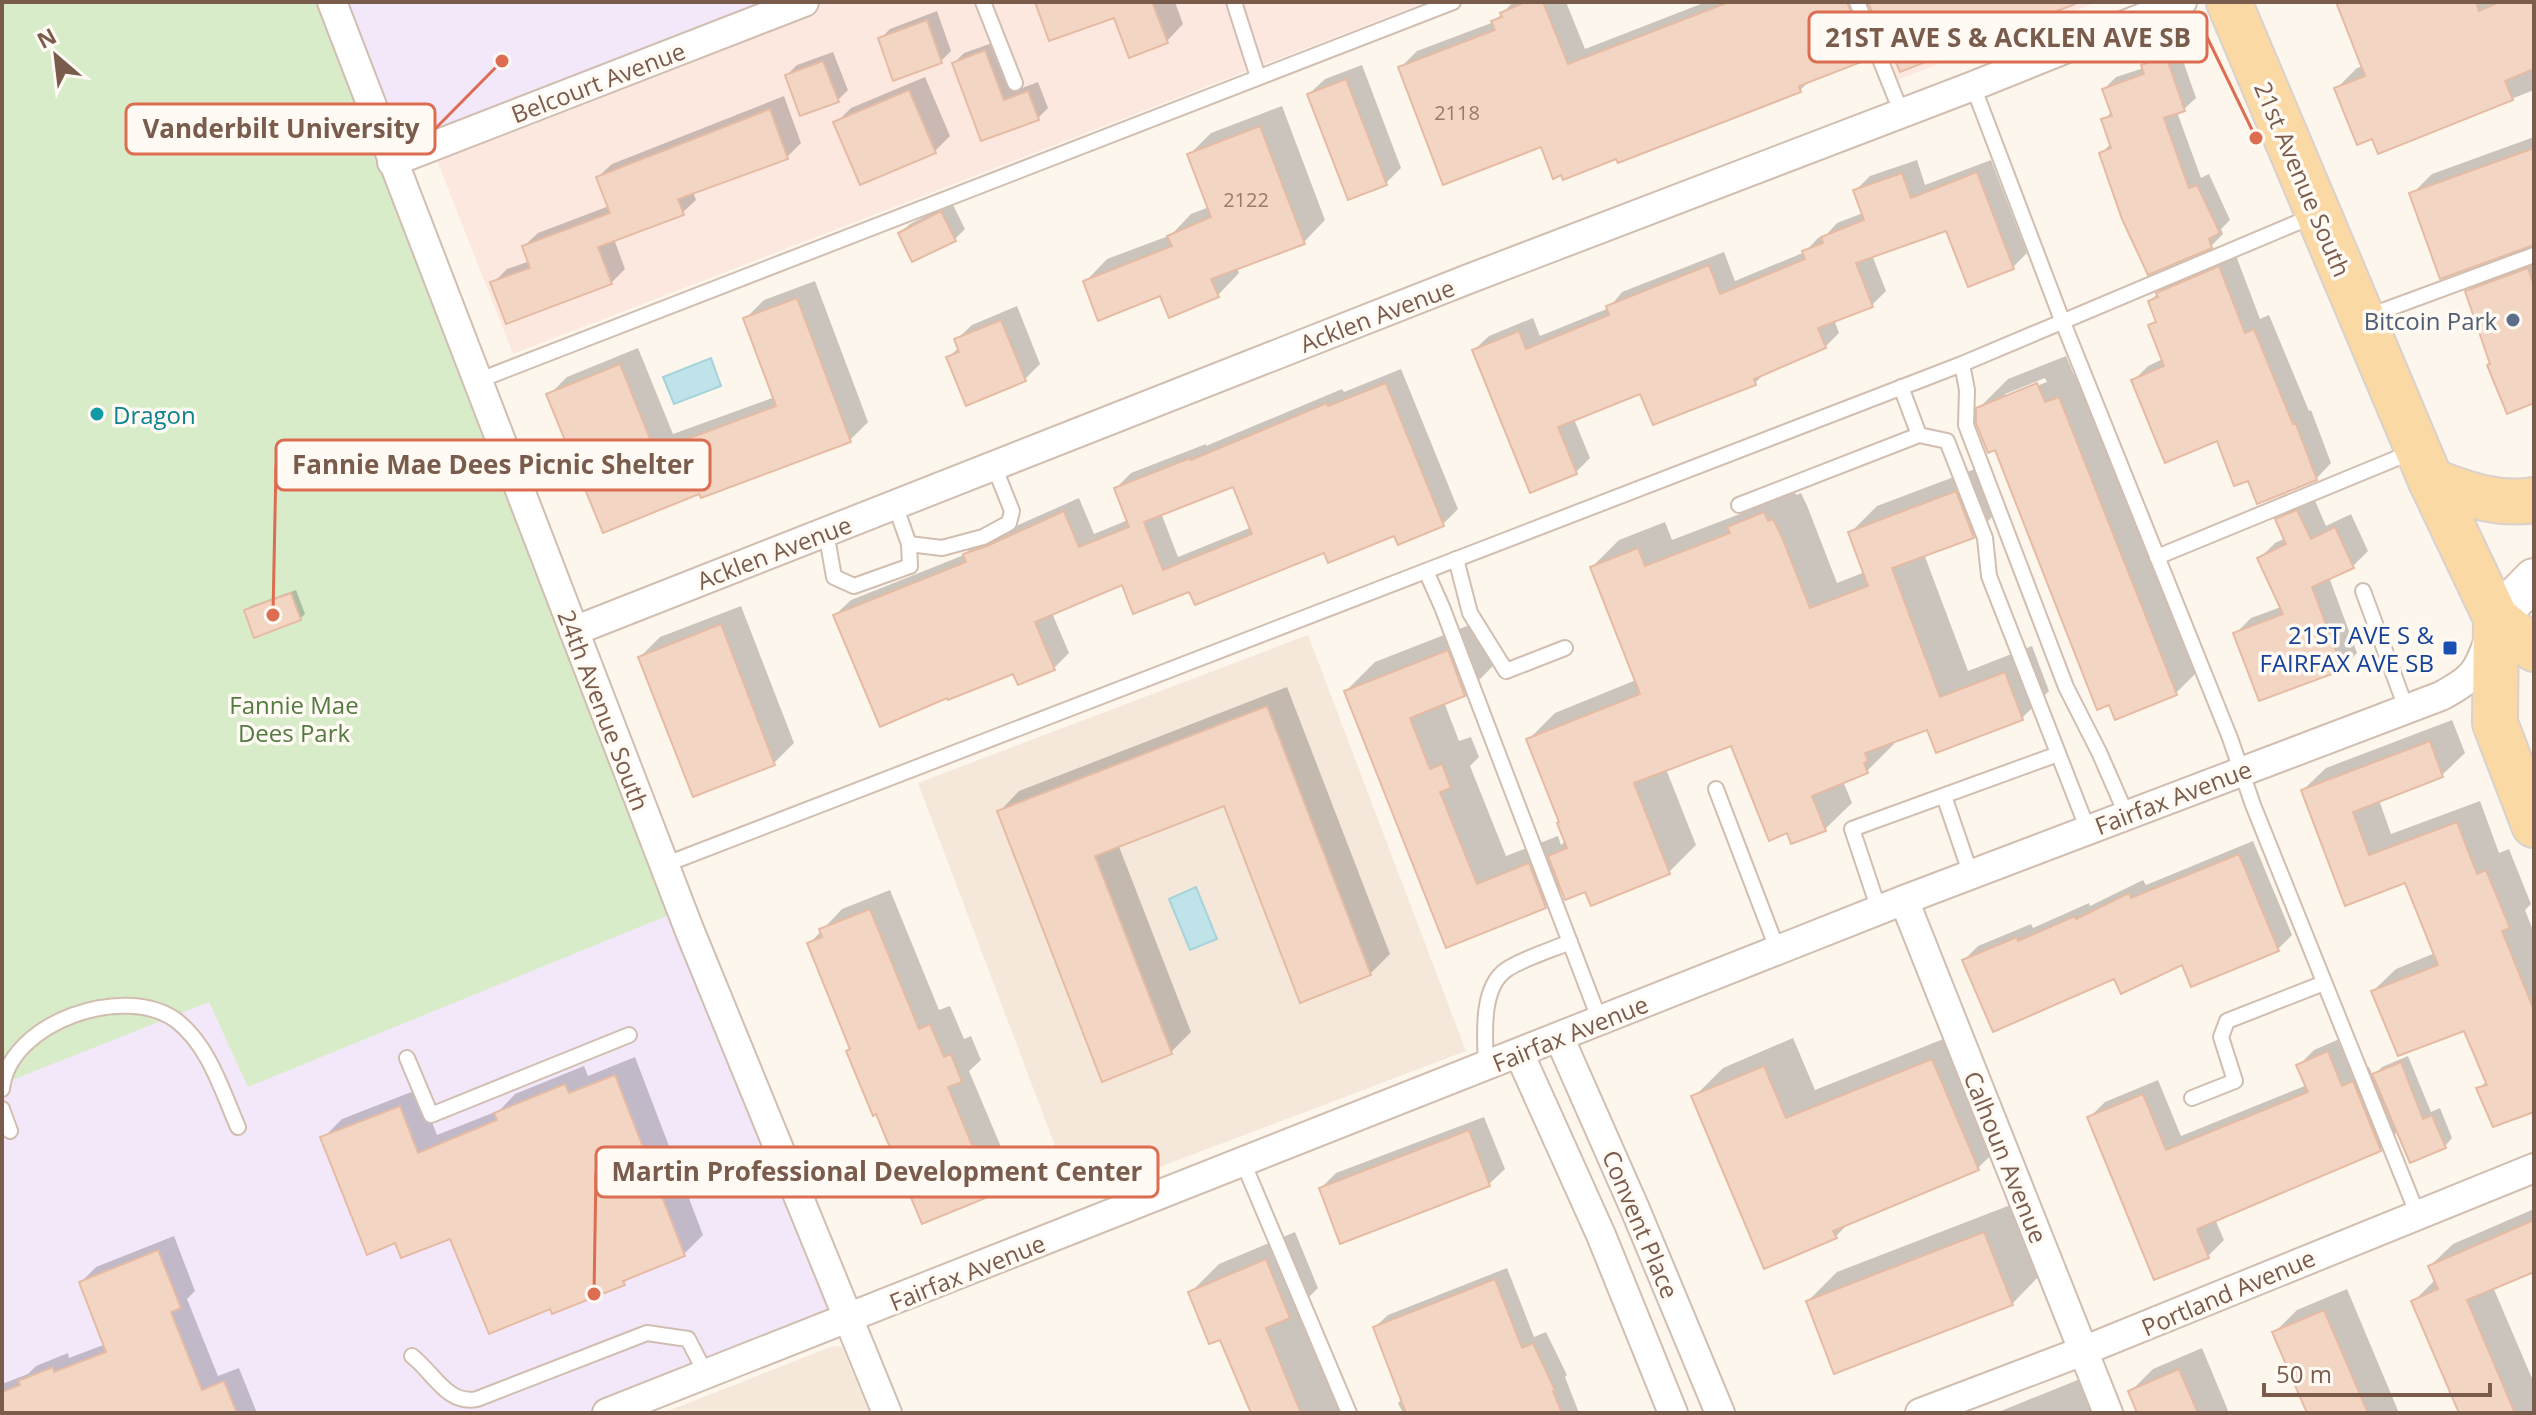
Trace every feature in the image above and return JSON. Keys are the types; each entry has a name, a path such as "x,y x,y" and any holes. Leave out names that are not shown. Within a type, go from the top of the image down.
{"main road":[{"name":"21st Avenue South","path":"2229,2 2424,465 2496,618 2534,649"},
{"path":"2424,465 2477,498 2512,503 2534,500"},
{"path":"2496,618 2534,579"},
{"name":"21st Avenue South","path":"2496,618 2495,723 2534,825"}],"street":[{"name":"24th Avenue South","path":"332,2 664,865 887,1413"},
{"name":"Belcourt Avenue","path":"392,162 804,2"},
{"name":"Acklen Avenue","path":"574,631 2182,2"},
{"name":"Fairfax Avenue","path":"607,1413 1892,905 2441,696 2463,685 2480,667 2496,618"},
{"name":"Calhoun Avenue","path":"1892,905 2108,1413"},
{"name":"Convent Place","path":"1559,1037 1720,1413"},
{"name":"Convent Place","path":"1519,1053 1601,1235 1673,1413"},
{"name":"Portland Avenue","path":"1920,1413 2083,1351 2534,1168"}],"lane":[{"path":"983,2 1015,83"},
{"path":"1234,2 1258,77"},
{"path":"477,381 1453,2"},
{"path":"1857,2 1902,114"},
{"path":"1973,86 2062,320 2242,770 2253,805 2417,1213"},
{"path":"664,865 1962,364 2318,214"},
{"path":"2362,318 2534,255"},
{"path":"1962,364 1967,390 1966,425 2066,687 2127,816"},
{"path":"1901,387 1919,435"},
{"path":"1739,505 1919,435 1947,441 1985,538 1989,576 2088,830"},
{"path":"2157,557 2424,465"},
{"path":"909,544 942,548 983,537 1009,523 1012,511 994,466"},
{"path":"826,532 834,577 854,586 910,566 909,544 895,505"},
{"path":"1456,559 1470,613 1506,671 1565,648"},
{"path":"1426,571 1600,1021"},
{"path":"2363,591 2406,708"},
{"path":"1892,905 1852,829 2058,754"},
{"path":"1716,789 1778,951"},
{"path":"1944,796 1971,875"},
{"path":"1486,1066 1485,1021 1493,986 1505,970 1570,942"},
{"path":"2192,1098 2235,1081 2221,1037 2227,1021 2324,983"},
{"path":"2,1089 8,1066 33,1037 73,1016 105,1006 129,1005 168,1015 187,1030 205,1053 238,1127"},
{"path":"407,1058 431,1115 629,1035"},
{"path":"2,1109 10,1131"},
{"path":"1243,1162 1349,1413"},
{"path":"412,1356 453,1397 464,1401 477,1399 647,1333 688,1339 706,1374"}],"shaded area":[{"path":"332,2 804,2 392,162"},
{"path":"375,2 1426,2 513,354"},
{"path":"1967,2 2097,2 1895,81 1879,38"},
{"path":"1308,635 1466,1051 1075,1199 918,783"},
{"path":"597,691 849,1319 606,1413 2,1413 2,933"},
{"path":"833,1346 842,1347 869,1413 663,1413"}],"green space":[{"name":"Fannie Mae Dees Park","path":"2,2 332,2 681,910 248,1087 209,1002 2,1084"}],"water":[{"path":"711,358 721,386 674,404 663,377"},
{"path":"1196,887 1217,939 1190,950 1169,899"}],"building":[{"path":"1035,2 1152,2 1168,43 1129,58 1114,18 1049,41"},
{"path":"1526,2 1543,2 1568,64 1729,2 1847,2 1869,59 1799,86 1801,92 1618,163 1616,159 1563,180 1561,175 1553,179 1541,147 1443,185 1398,67 1495,30 1491,21 1502,17 1500,13"},
{"path":"1868,2 2075,2 2075,4 1900,72"},
{"path":"2336,2 2476,2 2479,11 2500,2 2534,2 2534,69 2505,81 2513,100 2378,154 2372,139 2357,145 2334,88 2365,76"},
{"path":"927,20 942,63 893,81 878,38"},
{"path":"985,50 1004,100 1028,91 1039,120 981,141 952,63"},
{"path":"2166,56 2185,111 2164,118 2189,188 2197,185 2220,233 2209,239 2212,248 2148,275 2122,219 2099,153 2111,148 2101,119 2112,116 2102,89 2144,74 2141,65"},
{"path":"823,61 839,102 800,116 785,75"},
{"path":"1346,79 1387,185 1348,200 1307,94"},
{"path":"909,90 936,153 860,185 833,122"},
{"path":"770,109 788,159 678,199 684,215 598,247 612,284 506,324 490,282 530,268 522,246 610,213 596,177"},
{"path":"1260,126 1305,244 1211,279 1219,297 1169,318 1160,296 1098,321 1083,281 1172,246 1167,236 1211,217 1187,154"},
{"path":"2534,148 2534,245 2440,279 2409,193"},
{"path":"1977,172 2014,269 1968,287 1946,231 1856,263 1873,307 1818,328 1826,348 1754,379 1756,385 1653,425 1640,394 1558,427 1577,474 1530,493 1472,350 1519,331 1526,349 1609,315 1606,306 1709,265 1720,294 1805,259 1802,251 1823,243 1821,237 1864,220 1853,190 1902,173 1911,198"},
{"path":"941,211 956,241 912,262 898,233"},
{"path":"2219,266 2245,333 2254,329 2317,480 2257,504 2248,481 2234,486 2217,441 2165,463 2131,380 2164,366 2148,325 2156,322 2148,301 2158,297 2156,293"},
{"path":"2528,268 2534,286 2534,403 2507,414 2487,365 2490,364 2465,291"},
{"path":"797,298 851,442 701,498 699,494 603,533 546,394 620,364 655,451 776,406 743,318"},
{"path":"1001,320 1026,381 966,406 946,357 959,352 954,339"},
{"path":"1386,383 1444,526 1398,545 1394,536 1328,563 1324,553 1195,605 1189,592 1133,614 1122,585 1035,622 1055,670 1018,685 1013,674 880,727 833,615 966,562 963,554 1064,511 1079,547 1129,527 1114,488 1191,460 1327,403 1328,406","holes":["1233,487 1252,534 1163,570 1144,522"]},
{"path":"2037,383 2045,402 2059,397 2177,695 2115,720 2109,705 2097,710 1995,450 1988,453 1976,423 1976,408"},
{"path":"1956,491 1974,538 1892,568 1940,697 2005,672 2023,720 1936,753 1927,730 1865,753 1868,761 1864,763 1868,773 1812,796 1826,831 1791,844 1787,833 1769,841 1731,746 1634,783 1670,874 1591,906 1585,892 1565,900 1548,856 1567,848 1526,739 1640,694 1590,567 1638,548 1645,566 1730,533 1727,527 1764,512 1768,521 1773,519 1781,535 1810,608 1868,586 1848,532"},
{"path":"2297,510 2311,539 2335,527 2354,568 2312,587 2343,670 2259,701 2233,633 2283,614 2257,558 2286,544 2275,519"},
{"path":"291,593 301,620 254,638 244,610"},
{"path":"721,624 775,765 693,797 638,657"},
{"path":"1448,650 1465,696 1410,718 1430,769 1442,764 1451,788 1440,792 1477,884 1529,863 1546,908 1446,948 1344,691"},
{"path":"1267,706 1371,975 1300,1003 1224,806 1095,856 1172,1054 1102,1082 997,811"},
{"path":"2430,741 2443,777 2353,812 2369,855 2457,822 2477,874 2486,870 2510,928 2502,931 2534,1010 2534,1112 2493,1127 2476,1088 2487,1085 2464,1031 2398,1056 2371,991 2438,965 2405,883 2345,906 2301,790"},
{"path":"2239,854 2279,951 2191,987 2182,965 2121,994 2114,979 1993,1032 1962,960 2017,937 2018,941 2075,916 2076,919 2129,893 2131,898"},
{"path":"870,909 919,1029 930,1024 944,1057 951,1054 962,1082 948,1087 993,1195 922,1224 846,1051 850,1049 807,943 822,937 819,929"},
{"path":"2328,1051 2342,1086 2353,1081 2381,1151 2197,1229 2209,1258 2154,1280 2087,1117 2143,1094 2166,1150 2308,1092 2296,1065"},
{"path":"1932,1059 1979,1170 1833,1231 1837,1238 1764,1269 1691,1096 1764,1066 1786,1118"},
{"path":"2401,1062 2423,1119 2432,1115 2446,1148 2410,1163 2372,1074"},
{"path":"615,1075 685,1256 623,1281 625,1285 552,1314 550,1309 489,1334 450,1239 401,1258 395,1243 367,1255 320,1137 400,1106 418,1153 497,1120 494,1113 565,1084 569,1093"},
{"path":"1469,1130 1490,1186 1340,1244 1319,1188"},
{"path":"2534,1220 2534,1272 2467,1300 2515,1413 2459,1413 2411,1301 2438,1289 2428,1266"},
{"path":"1984,1232 2013,1305 1834,1374 1806,1301"},
{"path":"158,1250 181,1308 171,1312 202,1390 224,1381 237,1413 2,1413 2,1392 20,1385 18,1381 53,1367 54,1372 106,1352 79,1282"},
{"path":"1266,1259 1290,1318 1266,1328 1301,1413 1251,1413 1220,1340 1209,1344 1188,1292"},
{"path":"1495,1279 1522,1348 1533,1343 1562,1413 1406,1413 1373,1327"},
{"path":"2324,1310 2368,1413 2307,1413 2272,1332"},
{"path":"2179,1369 2198,1413 2137,1413 2128,1391"}],"place":[{"name":"Vanderbilt University","path":"502,61"},
{"name":"21ST AVE S & ACKLEN AVE SB","path":"2256,138"},
{"name":"Bitcoin Park","path":"2513,320"},
{"name":"Dragon","path":"97,414"},
{"name":"Fannie Mae Dees Picnic Shelter","path":"273,615"},
{"name":"21ST AVE S & FAIRFAX AVE SB","path":"2450,648"},
{"name":"Martin Professional Development Center","path":"594,1294"}]}
